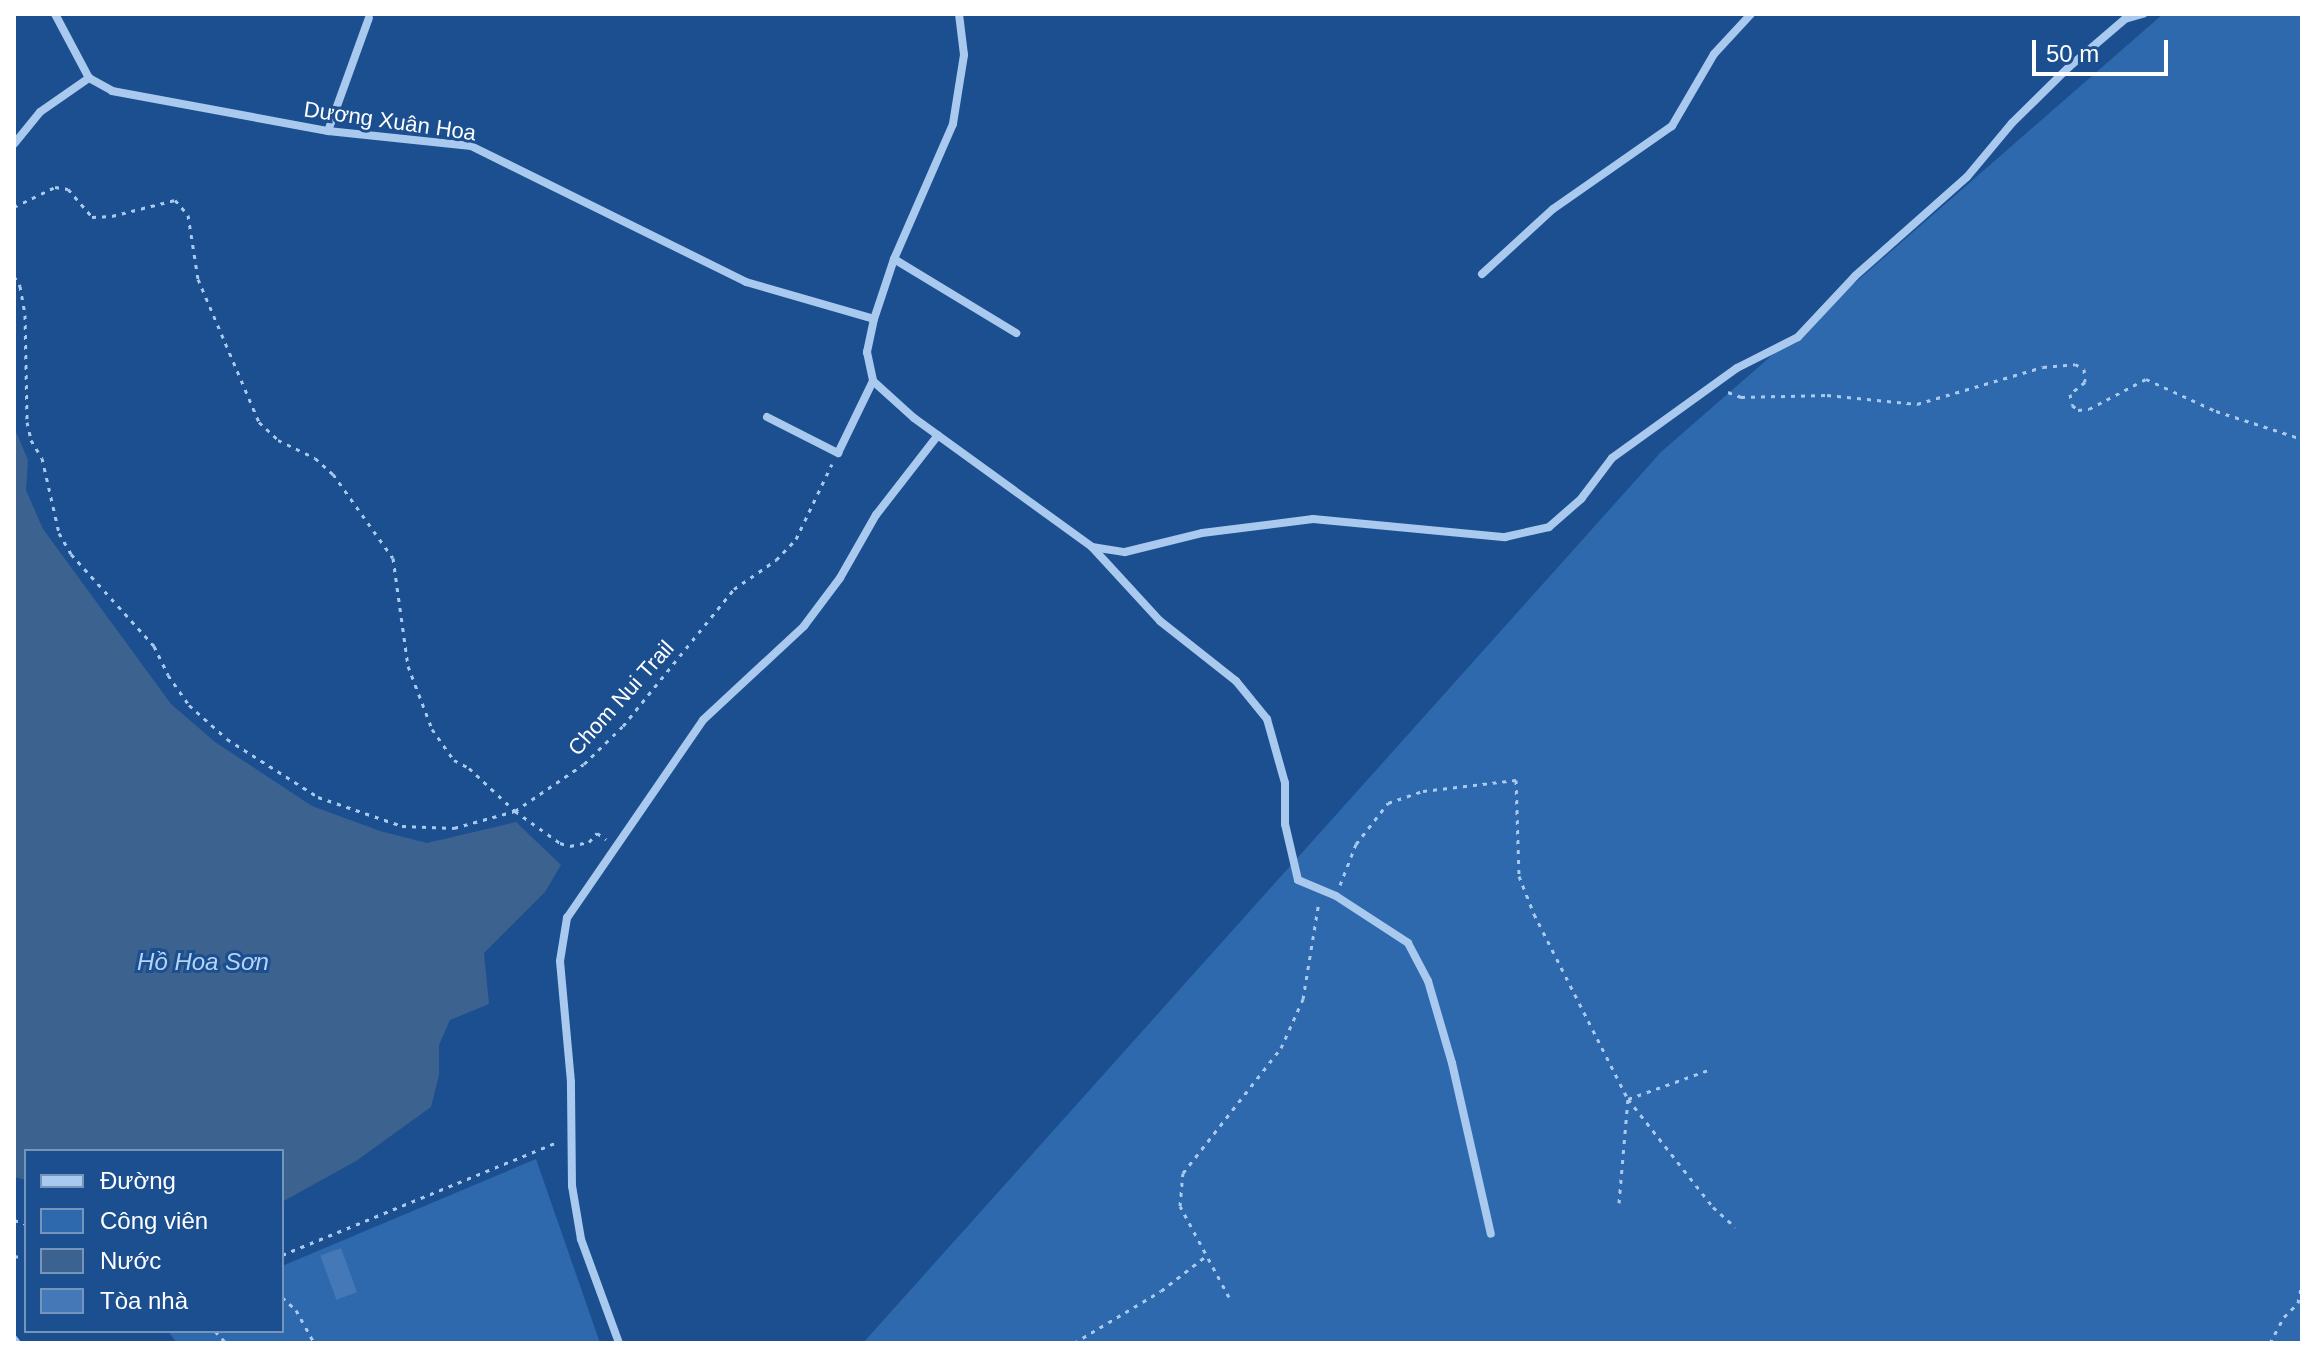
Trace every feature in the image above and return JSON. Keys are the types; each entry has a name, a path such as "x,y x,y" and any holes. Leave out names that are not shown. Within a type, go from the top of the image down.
{"street":[{"path":"14,144 40,112 89,78 55,14"},
{"path":"767,417 838,453 873,381 867,352 874,319 894,259 953,124 964,55 959,14"},
{"path":"1482,274 1553,209 1672,126 1714,54 1751,14"},
{"path":"1092,547 1125,552 1202,533 1313,519 1457,535 1505,537 1549,527 1581,499 1612,458 1721,379 1798,337 1855,276 1967,177 2012,123 2069,67 2124,16 2143,14"},
{"path":"328,131 369,18"},
{"name":"Dương Xuân Hoa","path":"89,78 112,91 328,131 471,146 746,282 874,319"},
{"path":"894,259 1016,333"},
{"path":"873,381 938,435 1092,547 1160,621 1236,681 1267,719 1285,783 1289,854 1298,880 1336,896 1408,943 1428,981 1452,1063 1491,1234"},
{"path":"619,1343 581,1239 572,1186 573,1136 560,961 567,918 703,720 804,626 840,578 876,515 938,435"}],"lane":[{"path":"14,1338 18,1343"}],"path":[{"path":"14,207 55,187 68,189 92,217 112,216 175,200 188,215 198,279 259,422 278,440 315,458 333,474 393,558 408,666 432,729 454,760 469,768 515,811 560,843 570,846 589,842 597,833 616,846"},
{"name":"Chom Nui Trail","path":"14,276 20,286 25,315 27,422 31,440 42,458 59,533 71,554 154,646 189,705 227,739 318,797 374,819 429,829 454,828 515,811 560,783 604,747 734,589 776,560 796,539 838,453"},
{"path":"1721,379 1730,394 1741,397 1827,395 1917,404 2043,367 2075,364 2084,369 2085,382 2070,394 2072,405 2078,410 2089,409 2146,379 2216,411 2302,439"},
{"path":"1336,896 1356,844 1388,803 1423,791 1516,780 1519,876 1534,914 1628,1099 1713,1207 1735,1227"},
{"path":"1229,1297 1180,1206 1183,1173 1281,1048 1303,999 1321,891"},
{"path":"1628,1099 1711,1069"},
{"path":"1619,1203 1628,1099"},
{"path":"284,1254 573,1136"},
{"path":"1074,1343 1148,1299 1206,1256"},
{"path":"2270,1343 2284,1317 2298,1303 2302,1283"},
{"path":"284,1299 296,1310 314,1343"}],"green space":[{"path":"2163,14 2302,14 2302,1343 863,1343 1661,452"},
{"path":"536,1159 600,1343 177,1343 170,1333 284,1333 284,1265"}],"water":[{"name":"Hồ Hoa Sơn","path":"14,427 28,460 26,490 43,529 171,704 215,742 312,806 380,831 427,843 516,822 561,865 545,892 484,953 489,1004 450,1020 439,1045 439,1075 431,1107 356,1161 284,1201 284,1149 24,1149 24,1180 14,1177"}],"building":[{"path":"341,1248 357,1292 336,1300 320,1256"}]}
